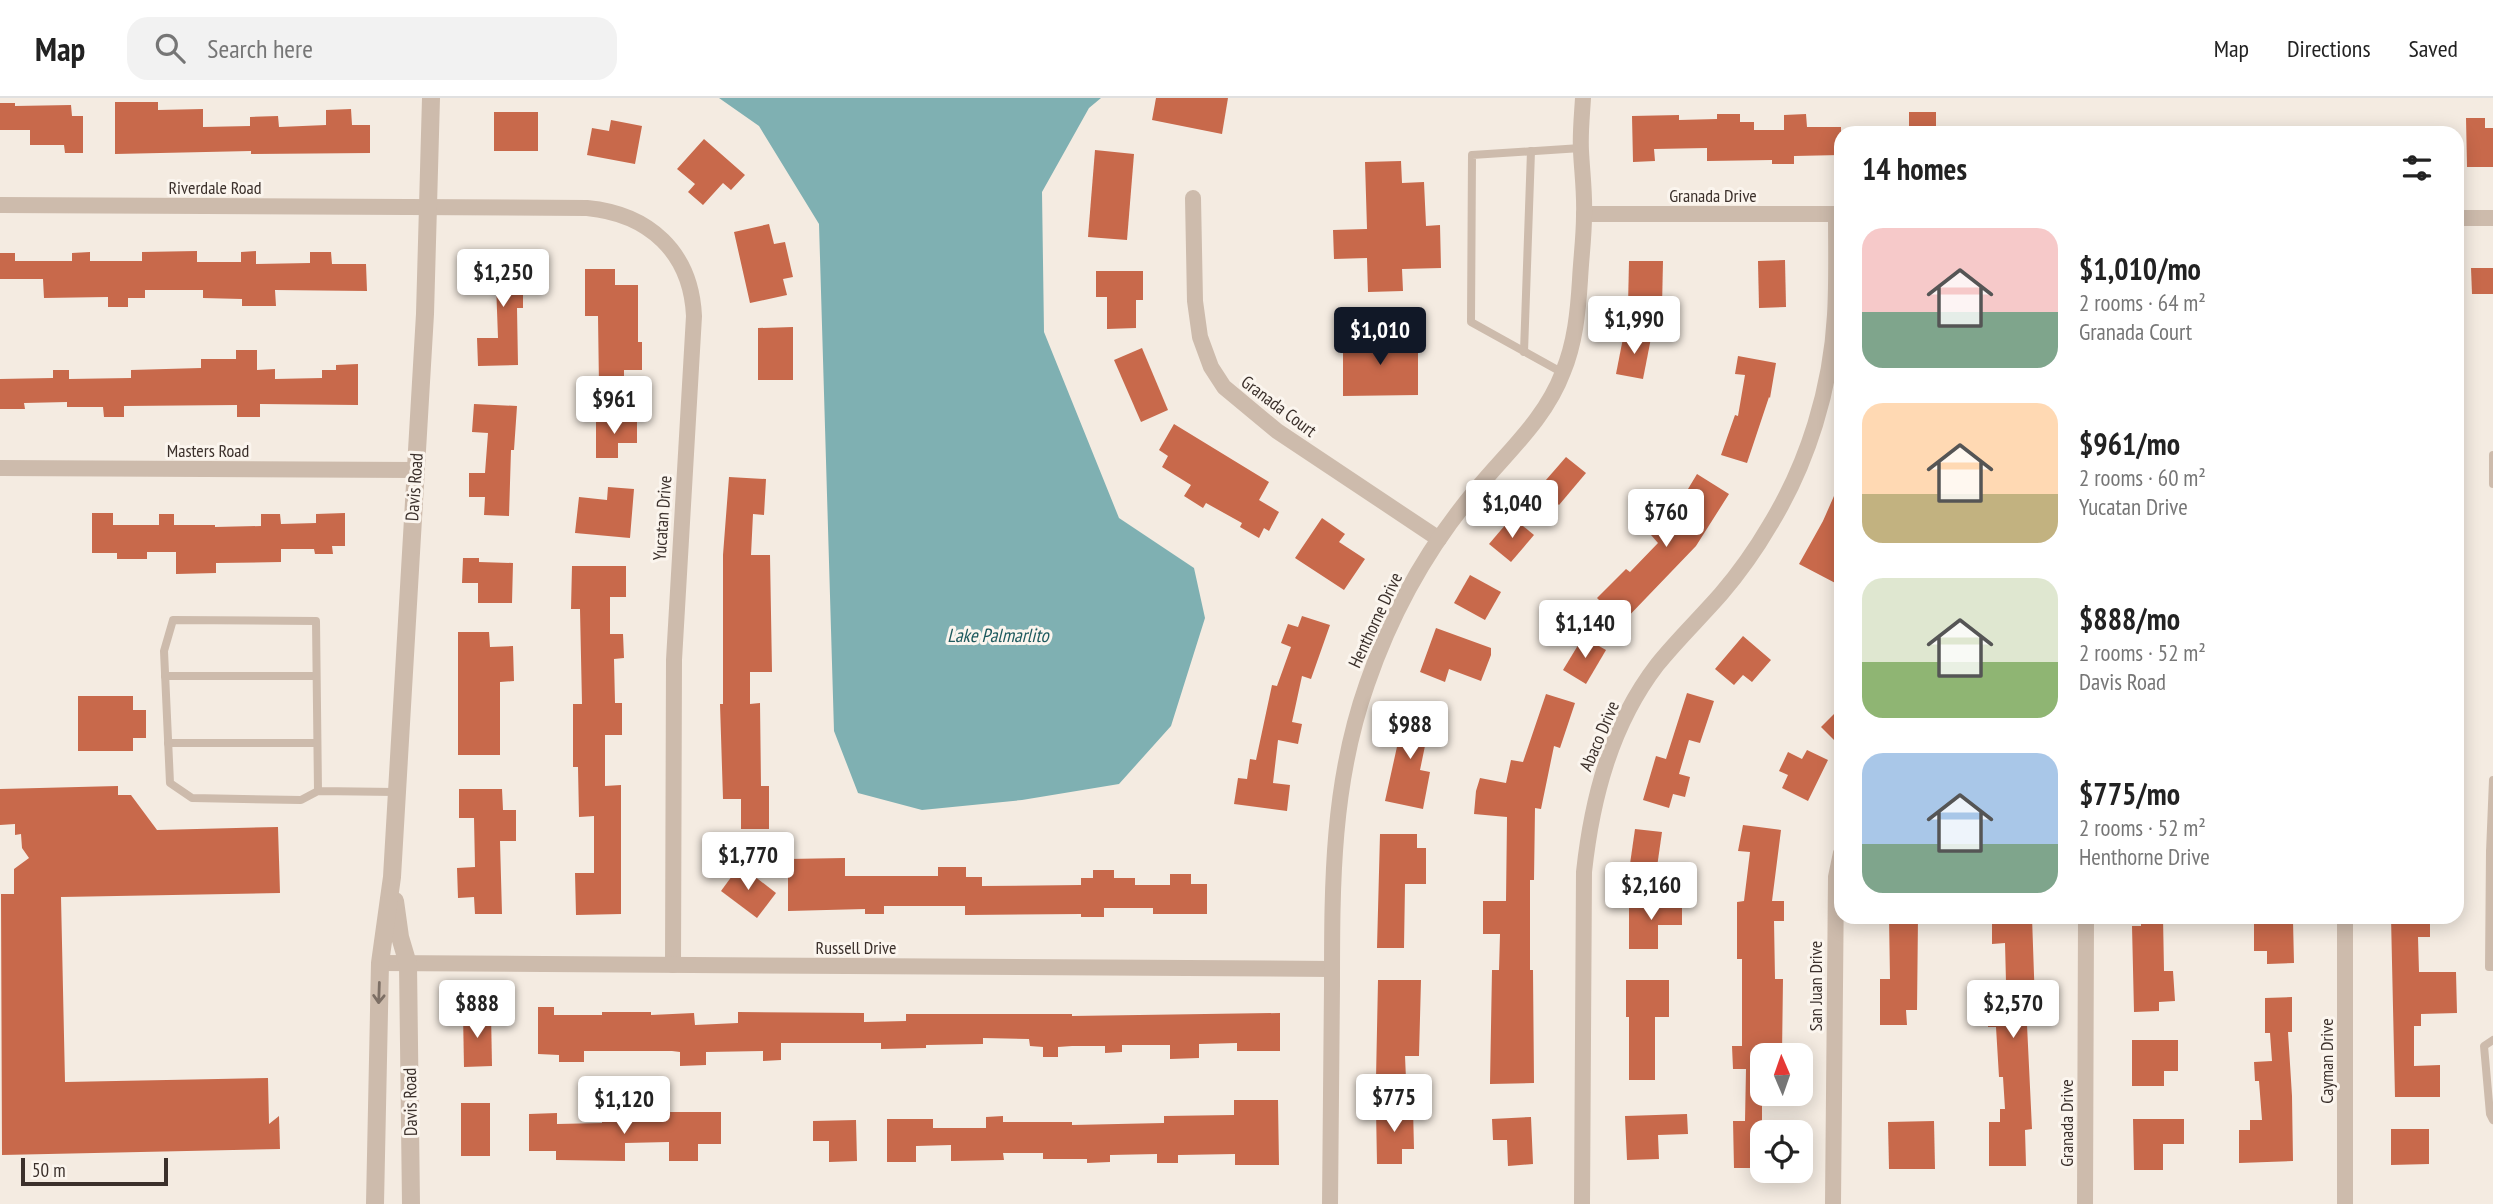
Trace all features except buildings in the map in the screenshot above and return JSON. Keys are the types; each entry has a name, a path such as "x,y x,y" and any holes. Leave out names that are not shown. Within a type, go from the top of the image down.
{"street":[{"name":"Davis Road","path":"375,1204 380,963 392,877 429,208 431,98"},
{"name":"Henthorne Drive","path":"1331,1204 1333,855 1339,795 1351,735 1387,634 1414,579 1475,490 1531,428 1549,402 1563,373 1573,343 1578,312 1584,214 1581,148 1583,98"},
{"name":"Granada Court","path":"1193,198 1195,301 1200,337 1211,367 1224,387 1277,431 1439,539"},
{"name":"Riverdale Road","path":"0,205 429,208"},
{"name":"Yucatan Drive","path":"429,208 587,208 616,212 642,223 663,240 680,262 691,288 694,316 674,660 673,965"},
{"name":"Granada Drive","path":"1584,214 1834,214"},
{"path":"2464,218 2493,218"},
{"name":"Abaco Drive","path":"1582,1204 1584,872 1589,825 1600,779 1617,735 1656,667 1752,553 1788,493 1808,445 1822,401 1834,324"},
{"name":"Masters Road","path":"0,468 415,470"},
{"name":"Davis Road","path":"392,877 400,937 408,964 411,1204"},
{"name":"San Juan Drive","path":"1833,1204 1836,924"},
{"name":"Granada Drive","path":"2085,1204 2086,924"},
{"name":"Cayman Drive","path":"2345,924 2345,1204"},
{"name":"Russell Drive","path":"380,963 1332,969"}],"lane":[{"path":"1563,373 1471,322 1472,155 1581,148"},
{"path":"1524,352 1531,151"},
{"path":"2493,455 2493,484"},
{"path":"318,791 316,621 173,620 164,651 170,783 192,798 301,800 318,791 396,792"},
{"path":"165,676 316,676"},
{"path":"168,743 316,743"},
{"path":"2493,780 2489,967 2493,967"},
{"path":"2493,1040 2484,1046 2490,1114 2493,1120"}],"water":[{"name":"Lake Palmarlito","path":"719,98 1101,98 1089,108 1042,192 1044,332 1119,518 1194,568 1205,618 1171,726 1119,784 1022,800 922,810 858,793 834,731 819,224 759,126"}]}
